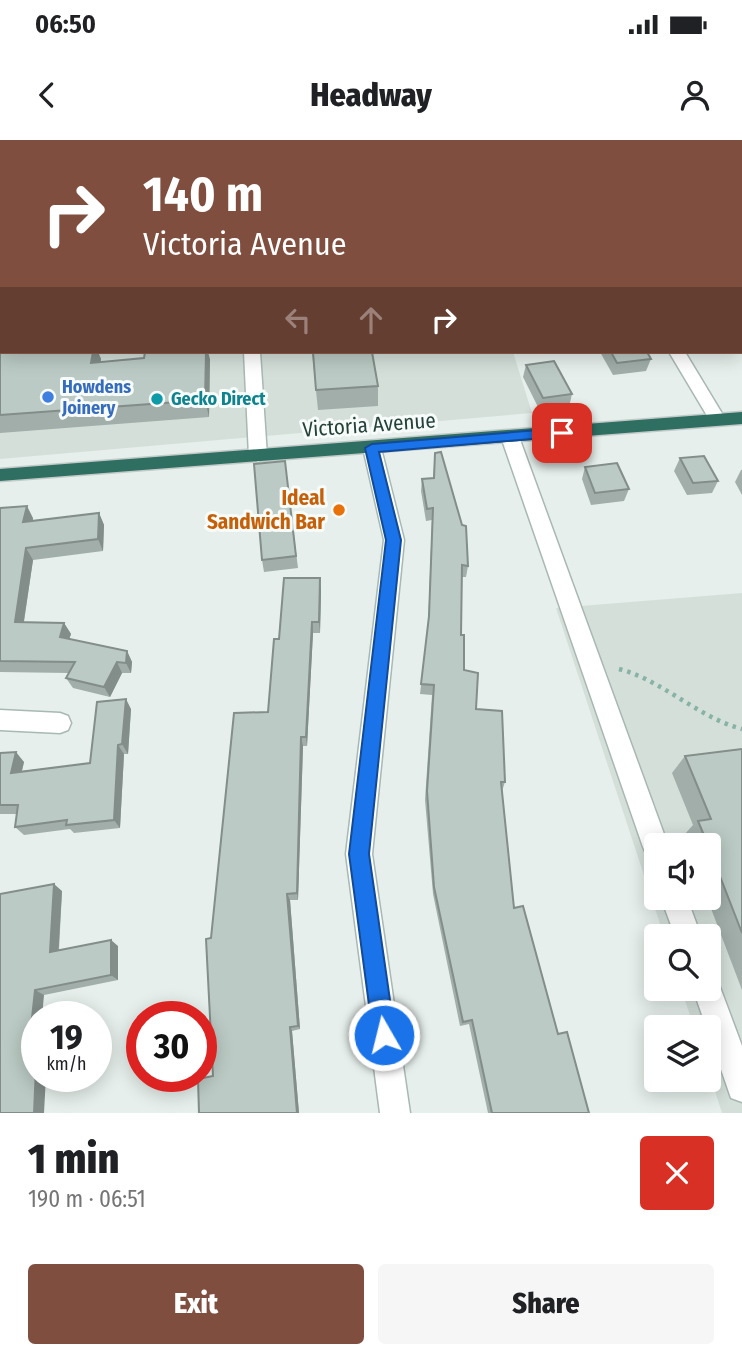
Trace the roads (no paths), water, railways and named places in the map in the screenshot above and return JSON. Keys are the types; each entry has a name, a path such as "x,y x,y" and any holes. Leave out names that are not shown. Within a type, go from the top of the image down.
{"highway":[{"name":"Victoria Avenue","path":"0,475 742,418"}],"street":[{"path":"252,354 258,456"},
{"path":"678,354 718,420"},
{"path":"510,437 651,833"},
{"path":"372,448 394,540 359,854 395,1113"},
{"path":"0,720 60,723"},
{"path":"711,1001 742,1087"}],"place":[{"name":"Howdens Joinery","path":"48,397"},
{"name":"Gecko Direct","path":"157,399"},
{"name":"Ideal Sandwich Bar","path":"339,510"}]}
